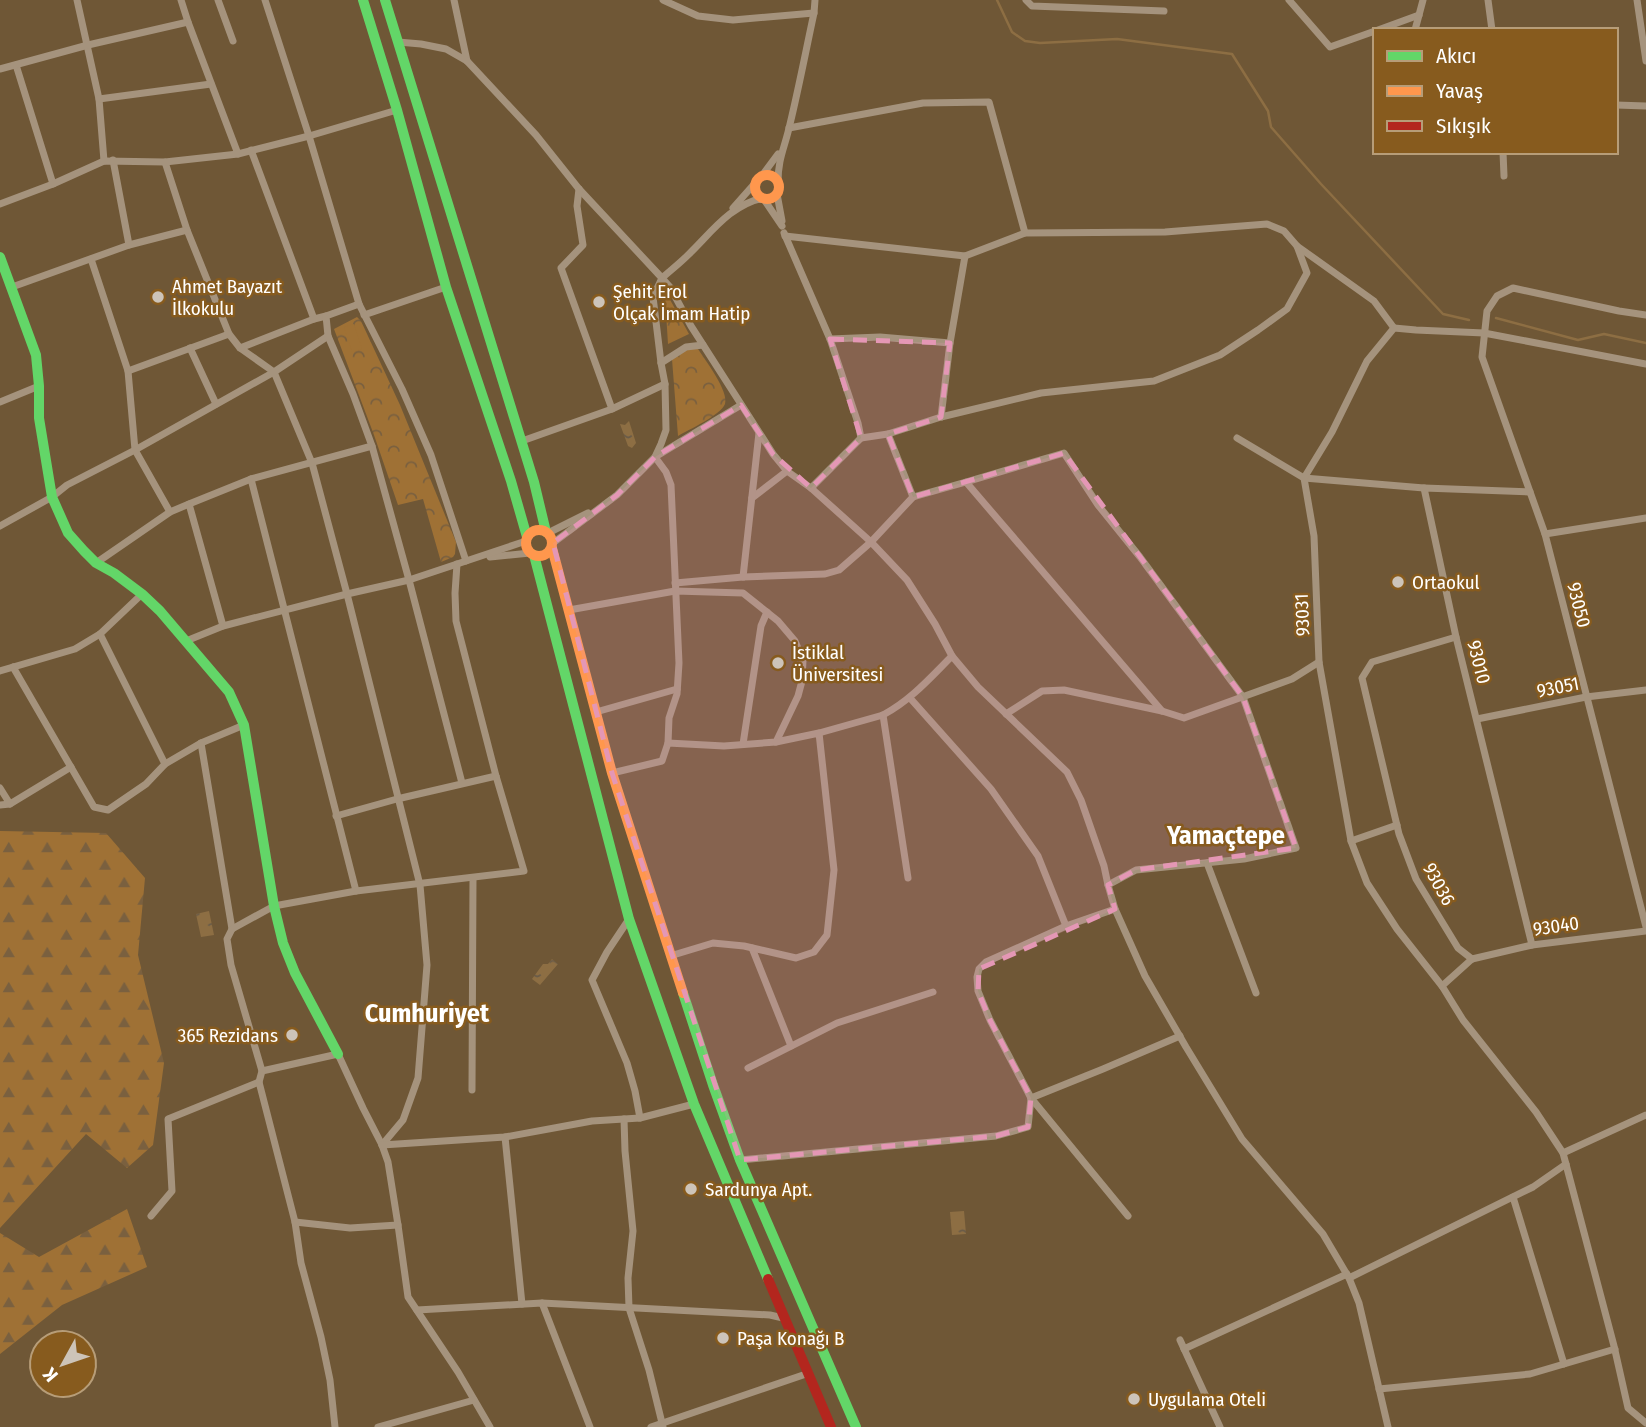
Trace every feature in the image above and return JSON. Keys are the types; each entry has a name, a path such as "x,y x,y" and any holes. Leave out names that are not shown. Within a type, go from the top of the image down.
{"main road":[{"path":"363,0 397,110 446,287 511,481 527,550 538,556 546,554 552,546"},
{"path":"385,0 522,441 547,532 552,539 612,773 670,956 740,1160 856,1427"},
{"path":"769,175 778,182 777,194 771,198 763,198 757,194 759,180 769,175"},
{"path":"0,257 36,355 39,418 52,497 68,533 96,563 114,573 160,611 229,692 244,725 274,906 283,943 316,1016 338,1054"},
{"path":"526,539 529,533 537,529 547,532"},
{"path":"532,554 628,919 694,1104 831,1427"}],"street":[{"path":"77,0 99,99 108,161 129,245"},
{"path":"181,0 238,154"},
{"path":"218,0 233,41"},
{"path":"265,0 359,304 402,389 431,455 461,563 455,593 456,621 524,872 356,891 274,906 232,929 227,939 231,965 262,1071 259,1082 321,1337 330,1380 335,1427"},
{"path":"454,0 467,61"},
{"path":"657,0 663,0 698,16 733,20 814,13"},
{"path":"778,182 782,147 789,128 815,0"},
{"path":"1026,0 1032,6 1164,11"},
{"path":"1289,0 1330,47 1373,31"},
{"path":"1416,28 1423,0"},
{"path":"1488,0 1492,28"},
{"path":"1637,0 1646,61"},
{"path":"1382,28 1419,15"},
{"path":"0,69 188,22"},
{"path":"398,42 446,49 467,61 536,135 579,189 670,287 772,454 787,471 811,488 871,542 907,580 952,656 978,687 1067,772 1081,800 1104,866 1115,909 1145,976 1242,1139 1323,1234 1348,1276 1359,1303 1388,1427"},
{"path":"16,65 53,184"},
{"path":"99,99 211,85"},
{"path":"789,128 923,103 989,102 1025,233"},
{"path":"1618,105 1646,106"},
{"path":"0,204 108,161 165,162 238,154 397,110"},
{"path":"655,457 666,430 665,384 653,297 662,278 686,257 759,180 782,147"},
{"path":"251,150 314,319"},
{"path":"1503,154 1504,176"},
{"path":"165,162 187,230 229,334 240,348 274,372 312,463 420,885 428,965 418,1078 402,1120 382,1145"},
{"path":"579,189 577,206 583,245 561,268 612,408"},
{"path":"777,194 785,236 830,339 858,422 861,439"},
{"path":"724,218 742,206 763,198 782,226"},
{"path":"785,236 965,256 1025,233 1166,232 1266,224 1284,230 1297,246 1374,301 1394,328 1484,333 1646,364"},
{"path":"12,287 129,245 187,230"},
{"path":"811,488 861,439 1041,393 1154,381 1220,355 1287,309 1307,273 1297,246"},
{"path":"941,417 965,256"},
{"path":"91,259 128,371 135,450 170,512"},
{"path":"364,315 446,287"},
{"name":"93050","path":"1646,315 1513,288 1497,296 1487,311 1482,356 1545,534 1646,929"},
{"path":"240,348 359,304"},
{"path":"326,316 328,336 372,446 462,783"},
{"path":"1304,478 1332,432 1367,361 1394,328"},
{"path":"128,371 229,334"},
{"path":"0,526 52,497 67,485 274,372 328,336"},
{"path":"830,339 880,337 950,343"},
{"path":"661,363 686,347 703,345"},
{"path":"190,348 216,404"},
{"path":"522,441 612,408 665,384"},
{"path":"0,402 39,386"},
{"path":"552,546 617,495 655,457 741,405"},
{"path":"743,577 759,433"},
{"path":"888,434 913,497"},
{"path":"1237,438 1304,478 1424,488 1530,492"},
{"path":"96,563 170,512 189,503 251,479 372,446"},
{"path":"569,610 675,587 743,577 825,574 839,570 871,542 913,497 1064,453 1098,505 1140,557 1243,697 1296,848 1244,859 1136,870 1108,886"},
{"path":"612,773 662,761 668,743 669,719 677,689 679,663 671,485 666,472 655,457"},
{"path":"752,498 787,471"},
{"name":"93031","path":"1304,478 1314,536 1319,662 1351,841 1367,883 1396,929 1442,986"},
{"path":"251,479 356,891"},
{"path":"966,482 1162,711"},
{"name":"93010","path":"1424,488 1456,637 1532,945"},
{"path":"189,503 223,626"},
{"path":"547,532 604,505"},
{"path":"1545,534 1646,518"},
{"path":"186,640 223,626 409,580 526,539"},
{"path":"475,559 532,554"},
{"path":"675,587 743,593 778,621 795,641 803,660 802,681 798,696 776,741"},
{"path":"0,671 75,649 100,634 142,594"},
{"path":"743,744 761,626 767,612"},
{"path":"100,634 165,764"},
{"name":"93036","path":"1456,637 1372,662 1363,678 1397,825 1416,879 1458,948 1472,959"},
{"path":"668,743 724,746 776,741 819,733 883,715 910,698 952,656"},
{"path":"1006,714 1042,691 1064,690 1184,718 1292,679 1319,662"},
{"path":"13,667 94,807 108,810 146,784 165,764 244,725"},
{"path":"596,712 677,689"},
{"name":"93051","path":"1477,719 1586,697 1646,690"},
{"path":"910,698 991,789 1038,856 1066,926"},
{"path":"883,715 908,878"},
{"path":"670,956 713,943 796,958 814,952 827,935 834,870 819,733"},
{"path":"201,744 232,929"},
{"path":"0,805 10,804 71,767"},
{"path":"336,816 496,776"},
{"path":"0,788 10,804"},
{"path":"1351,841 1397,825"},
{"path":"1207,863 1256,993"},
{"path":"472,878 472,1090"},
{"path":"1115,909 1066,926 986,962 979,969 977,977 978,991 990,1020 1031,1098 1128,1216"},
{"path":"628,919 592,979 628,1063 640,1118"},
{"name":"93040","path":"1472,959 1532,945 1646,929"},
{"path":"752,948 791,1046"},
{"path":"1472,959 1442,986 1463,1020 1536,1112 1563,1153 1628,1408 1646,1423"},
{"path":"748,1068 837,1023 933,992"},
{"path":"1031,1098 1180,1036"},
{"path":"262,1071 338,1054 388,1162 408,1297 490,1427"},
{"path":"151,1216 172,1191 169,1119 259,1082"},
{"path":"740,1160 996,1136 1028,1127 1031,1098"},
{"path":"382,1145 505,1137 592,1121 640,1118 694,1104"},
{"path":"1563,1153 1646,1115"},
{"path":"624,1119 633,1231 628,1278 629,1307 649,1370 662,1425"},
{"path":"505,1137 523,1304"},
{"path":"1184,1349 1348,1276 1513,1197 1566,1164"},
{"path":"1513,1197 1564,1364"},
{"path":"295,1222 350,1228 398,1226"},
{"path":"417,1310 542,1303 783,1318"},
{"path":"542,1303 590,1427"},
{"path":"1180,1340 1220,1427"},
{"path":"1379,1389 1530,1374 1615,1349"},
{"path":"651,1427 809,1374"},
{"path":"378,1427 474,1400"}],"highlighted area":[{"path":"830,339 950,343 941,417 888,434 913,497 1064,453 1243,697 1296,848 1136,870 1108,885 1115,909 979,969 978,991 990,1020 1031,1098 1028,1127 996,1136 740,1160 612,773 553,543 617,495 655,457 741,405 773,454 811,488 861,438"}],"green space":[{"path":"668,296 689,334 668,344 665,297"},
{"path":"357,317 400,405 456,542 453,557 441,562 423,499 398,505 334,329"},
{"path":"354,324 362,349 352,352 344,327"},
{"path":"693,348 698,349 716,376 725,404 711,417 678,436 672,359"},
{"path":"0,831 106,833 145,878 138,955 164,1063 153,1145 127,1168 86,1134 0,1228"},
{"path":"127,1209 147,1267 62,1305 28,1329 28,1332 0,1354 0,1233 39,1257"}],"water":[{"path":"629,421 636,443 632,448 628,446 620,424 625,425"},
{"path":"209,911 214,935 201,937 196,914"},
{"path":"552,959 558,964 540,985 532,979 543,964 548,964"},
{"path":"964,1211 966,1234 952,1235 950,1212"}],"waterway":[{"path":"997,0 1012,32 1025,41 1040,43 1117,39 1232,54 1268,111 1271,127 1321,184 1443,314 1469,320"},
{"path":"1496,318 1578,340 1604,334 1646,343"}],"traffic: fast":[{"path":"363,0 397,110 446,287 527,537"},
{"path":"385,0 534,482 546,532"},
{"path":"0,257 36,355 39,418 52,497 68,533 84,551 96,563 142,594 160,611 229,692 244,725 274,906 283,943 295,973 338,1054"},
{"path":"534,555 629,919 694,1104 768,1279"},
{"path":"683,993 740,1160 856,1427"}],"traffic: slow":[{"path":"767,175 778,182 779,187 772,198 767,199 756,192 755,187 762,176 767,175"},
{"path":"539,530 548,534 552,543 548,552 539,556 530,552 526,543 530,534 539,530"},
{"path":"552,548 612,773 683,993"}],"traffic: jam":[{"path":"768,1279 831,1427"}],"place":[{"name":"Ahmet Bayazıt İlkokulu","path":"158,297"},
{"name":"Şehit Erol Olçak İmam Hatip","path":"599,302"},
{"name":"Ortaokul","path":"1398,582"},
{"name":"İstiklal Üniversitesi","path":"778,663"},
{"name":"365 Rezidans","path":"292,1035"},
{"name":"Sardunya Apt.","path":"691,1189"},
{"name":"Paşa Konağı B","path":"723,1338"},
{"name":"Uygulama Oteli","path":"1134,1399"}],"district":[{"name":"Yamaçtepe","path":"1226,835"},
{"name":"Cumhuriyet","path":"427,1013"}]}
